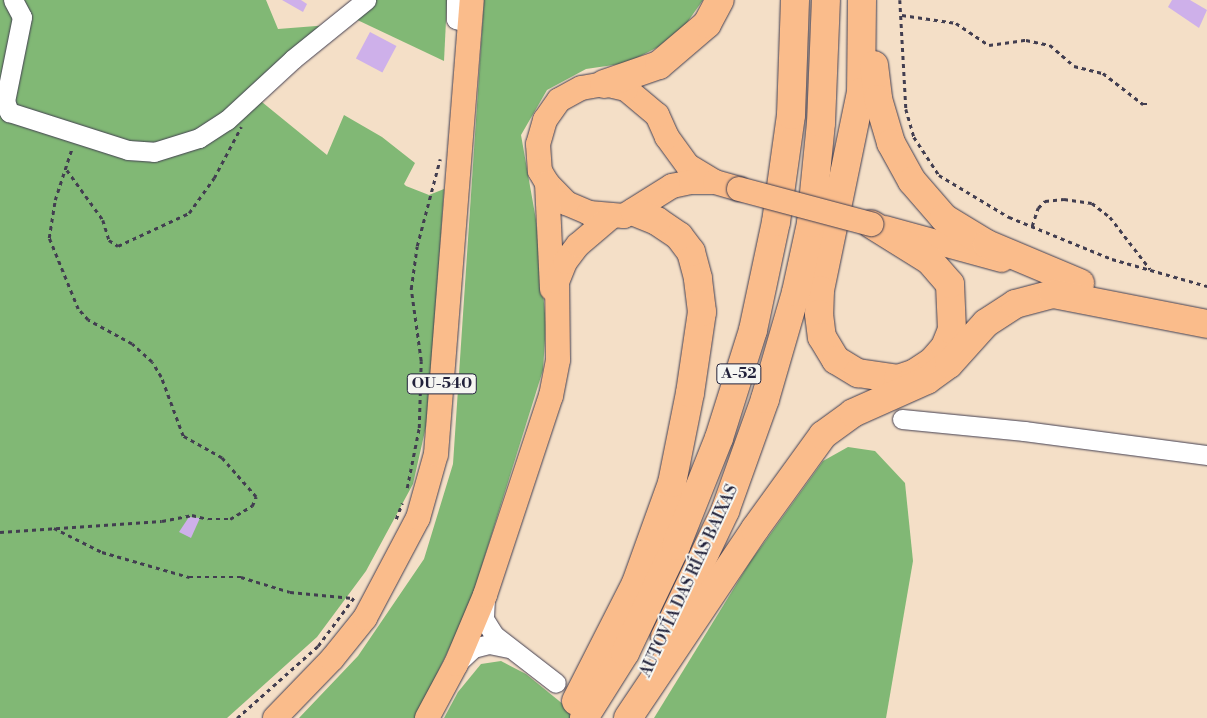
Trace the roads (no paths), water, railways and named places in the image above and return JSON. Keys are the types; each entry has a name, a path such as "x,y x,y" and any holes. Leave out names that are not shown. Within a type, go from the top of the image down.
{"highway":[{"path":"604,84 658,65 682,48 707,24 720,0"},
{"name":"AUTOVÍA DAS RÍAS BAIXAS","path":"584,718 624,653 676,546 719,438 753,330 776,222 791,115 795,0"},
{"name":"AUTOVÍA DAS RÍAS BAIXAS","path":"622,718 676,617 725,511 773,372 811,223 821,123 826,0"},
{"path":"862,0 861,92 820,290 819,314 822,337 836,360 858,373 898,379 915,374 932,362 945,347 952,330 950,284 929,260 871,224"},
{"path":"867,0 878,99 891,142 912,181 944,218 988,244 1080,283"},
{"path":"567,718 636,583 672,483 690,393 702,312 698,278 691,252 679,236 656,220 623,214"},
{"path":"628,718 755,529 823,435 853,413 927,380 949,364 986,323 1015,304 1053,294 1207,324"}],"main road":[{"name":"OU-540","path":"275,718 332,659 365,618 418,518 436,454 471,11"},
{"path":"623,214 589,213 566,203 547,183 540,171 538,144 545,120 559,100 582,88 604,84 626,89 642,100 657,115 667,137 688,166 715,182 1080,283 1207,324"},
{"path":"556,313 557,282 565,262 591,232 672,186 691,182 715,182"},
{"path":"427,718 456,664 485,595 551,396 558,360 556,313 547,234 547,183"}],"street":[{"path":"13,0 22,16 5,101 9,112 75,131 128,150 154,152 199,138 227,120 293,59 366,0"},
{"path":"456,0 456,18 471,11"},
{"path":"902,419 1024,431 1207,455"},
{"path":"485,595 484,619 492,639"},
{"path":"470,630 477,628 492,639 510,648 556,683"},
{"path":"456,664 473,648 492,639"}]}
